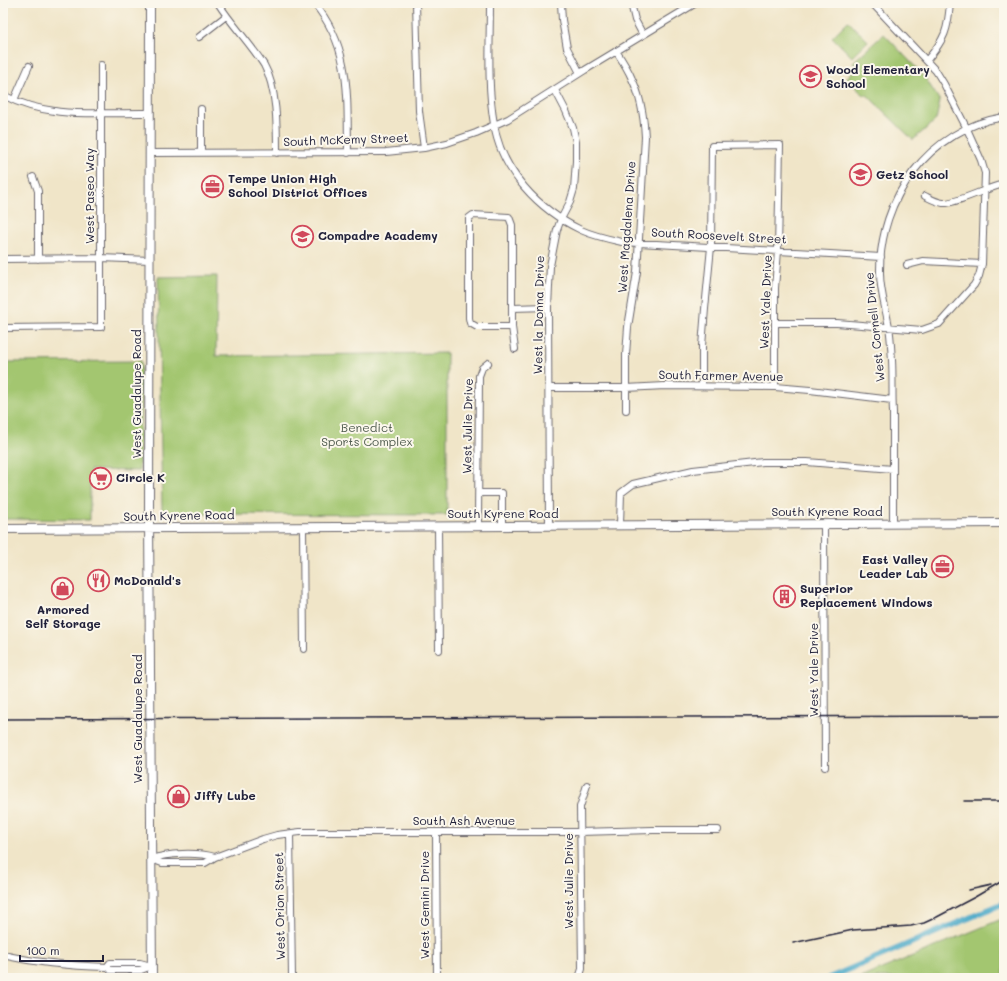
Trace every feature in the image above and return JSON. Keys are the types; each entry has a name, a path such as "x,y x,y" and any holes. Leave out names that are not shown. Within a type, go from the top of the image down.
{"main road":[{"name":"West Guadalupe Road","path":"150,3 149,528 152,978"},
{"name":"South Kyrene Road","path":"3,529 1004,523"}],"street":[{"path":"218,3 226,16 246,39 265,66 273,92 276,118 277,153"},
{"path":"314,3 323,14 334,34 344,64 347,94 348,153"},
{"path":"416,3 419,112 424,148"},
{"path":"490,3 490,88 494,126 501,150 513,172 543,206 561,219"},
{"path":"561,3 562,20 567,48 580,73"},
{"path":"631,3 635,20 643,35"},
{"name":"South McKemy Street","path":"150,153 348,153 397,151 424,148 458,139 494,126 508,119 580,73 696,3"},
{"path":"776,323 837,323 922,330 939,324 947,317 974,285 979,276 982,264 985,189 985,173 983,165 967,129 944,84 927,60 872,3"},
{"path":"927,60 938,47 944,36 947,28 950,3"},
{"path":"199,37 226,16"},
{"name":"West Magdalena Drive","path":"616,51 633,80 644,119 645,137 636,278 626,355 626,410"},
{"name":"West Paseo Way","path":"3,328 101,327 101,65"},
{"path":"14,100 29,66"},
{"name":"West la Donna Drive","path":"549,526 548,307 550,266 554,239 574,189 576,161 576,142 573,128 555,90"},
{"path":"3,95 29,106 65,113 150,113"},
{"path":"201,109 201,153"},
{"path":"967,129 992,119 1004,117"},
{"name":"West Cornell Drive","path":"893,524 892,361 889,328 880,274 883,237 886,222 898,196 905,182 915,168 934,150 953,136 967,129"},
{"name":"West Yale Drive","path":"711,247 712,146 780,145 778,251 775,288 775,387"},
{"path":"33,177 38,191 38,259"},
{"path":"925,196 945,203 1004,184"},
{"path":"512,327 477,327 470,323 469,218 473,215 509,216 512,224 512,327 514,348"},
{"name":"South Roosevelt Street","path":"561,219 582,230 622,242 881,257"},
{"path":"702,386 702,346 711,247"},
{"path":"3,259 101,258 150,260"},
{"path":"907,265 923,261 982,264"},
{"path":"512,308 548,307"},
{"name":"West Julie Drive","path":"478,526 479,376 482,368 488,363"},
{"name":"South Farmer Avenue","path":"549,388 702,386 775,387 892,400"},
{"path":"620,525 621,493 633,484 693,470 763,462 807,462 893,469"},
{"path":"479,493 502,493 502,526"},
{"name":"West Yale Drive","path":"824,524 825,767"},
{"path":"438,526 439,650"},
{"path":"303,527 304,649"},
{"name":"West Julie Drive","path":"580,978 582,969 580,807 587,785"},
{"name":"South Ash Avenue","path":"151,859 162,863 205,863 215,857 263,839 300,832 436,833 718,830"},
{"name":"West Gemini Drive","path":"436,833 437,978"},
{"name":"West Orion Street","path":"290,834 292,978"},
{"path":"3,955 74,966 106,967 110,970 140,970 152,966"}],"green space":[{"path":"848,21 868,41 852,57 832,37"},
{"path":"884,34 924,76 940,101 936,120 913,140 867,95 864,95 846,79 856,68 853,62"},
{"name":"Benedict Sports Complex","path":"217,276 216,356 447,353 447,515 162,514 158,277"},
{"path":"141,361 139,471 90,470 90,520 3,519 3,362"},
{"path":"1004,918 1004,978 860,978"}],"waterway":[{"path":"829,978 1004,903"}],"railway":[{"path":"3,719 1004,716"},
{"path":"964,801 1004,801"},
{"path":"793,943 853,930 911,926 924,923 975,897 1004,880"},
{"path":"969,890 991,885"}],"place":[{"name":"Wood Elementary School","path":"811,77"},
{"name":"Getz School","path":"861,175"},
{"name":"Tempe Union High School District Offices","path":"212,186"},
{"name":"Compadre Academy","path":"303,236"},
{"name":"Circle K","path":"101,478"},
{"name":"East Valley Leader Lab","path":"943,567"},
{"name":"McDonald's","path":"99,581"},
{"name":"Armored Self Storage","path":"63,589"},
{"name":"Superior Replacement Windows","path":"785,596"},
{"name":"Jiffy Lube","path":"179,796"}]}
